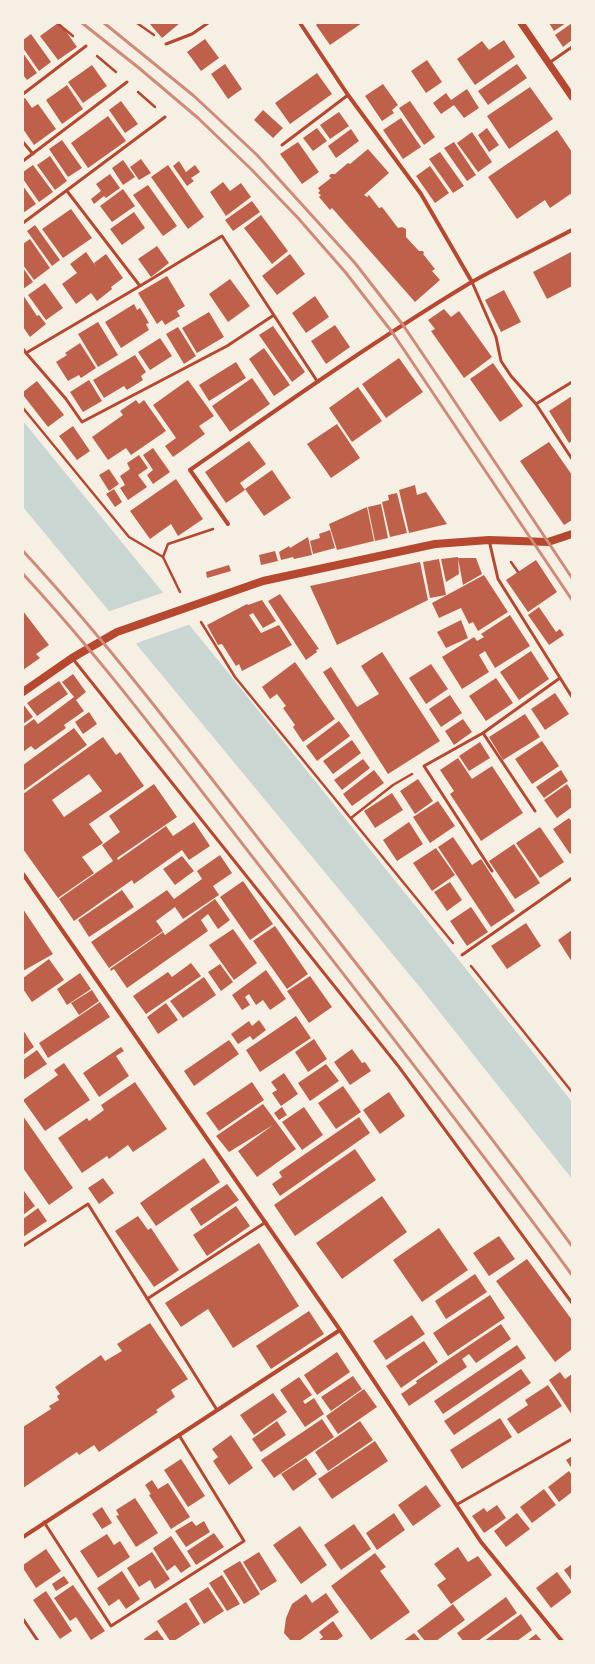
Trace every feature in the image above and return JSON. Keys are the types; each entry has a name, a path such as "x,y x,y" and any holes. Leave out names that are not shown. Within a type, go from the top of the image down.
{"main road":[{"path":"23,692 72,658 117,632 262,581 435,544 488,540 548,542 572,534"}],"street":[{"path":"300,23 348,95 421,194 472,282"},
{"path":"521,23 572,97"},
{"path":"228,524 190,470 317,382 472,282 572,230"},
{"path":"23,874 266,1222 481,1542 562,1641"},
{"path":"23,1537 340,1330"}],"lane":[{"path":"166,44 192,34 208,23"},
{"path":"23,94 86,46"},
{"path":"548,63 572,47"},
{"path":"23,161 127,82"},
{"path":"282,145 348,95"},
{"path":"23,224 165,117"},
{"path":"23,142 33,154"},
{"path":"67,191 140,286"},
{"path":"26,353 222,236 317,382"},
{"path":"472,282 496,337 501,361 511,376 536,404 572,460"},
{"path":"23,350 66,399 82,422 227,346 274,315"},
{"path":"536,404 572,382"},
{"path":"488,540 498,579 572,696"},
{"path":"72,658 399,1068 572,1303"},
{"path":"492,871 424,766 483,733 560,678"},
{"path":"483,733 535,811"},
{"path":"462,955 572,878"},
{"path":"23,1246 88,1204 217,1410"},
{"path":"147,1299 266,1222"},
{"path":"44,1522 111,1626 244,1541 180,1435"},
{"path":"456,1505 572,1439"},
{"path":"23,1619 38,1641"}],"path":[{"path":"57,23 86,46 165,117"},
{"path":"137,23 166,44"},
{"path":"23,408 129,537 163,557 179,591 191,606 235,677 572,1092"},
{"path":"163,557 168,544 228,524"},
{"path":"351,818 393,785 424,766"}],"shaded area":[{"path":"23,421 213,654 572,1102 572,1179 423,991 23,507"}],"pier":[{"path":"165,592 191,624 134,644 107,612"}],"building":[{"path":"60,23 77,47 58,60 40,36"},
{"path":"149,23 180,23 162,38"},
{"path":"318,23 362,23 330,45 316,25"},
{"path":"549,23 566,23 554,31"},
{"path":"572,23 572,40 563,47 555,35"},
{"path":"31,34 51,62 39,71 23,48 23,40"},
{"path":"205,39 219,58 201,71 187,52"},
{"path":"504,40 515,57 475,85 457,59 482,41 489,50"},
{"path":"23,53 37,73 27,80 23,75"},
{"path":"427,60 442,82 426,93 411,71"},
{"path":"225,64 242,89 228,99 211,74"},
{"path":"517,64 527,78 488,105 478,91"},
{"path":"92,65 107,86 83,103 68,82"},
{"path":"317,73 332,94 290,124 275,103"},
{"path":"383,84 398,105 392,110 394,113 382,121 365,96"},
{"path":"67,85 83,109 62,124 46,100"},
{"path":"530,87 553,119 509,149 487,116"},
{"path":"467,89 479,108 464,118 454,105 441,114 433,103 446,93 451,100"},
{"path":"25,98 32,108 38,104 56,129 34,145 23,129 23,99"},
{"path":"121,101 138,124 125,133 109,110"},
{"path":"410,101 435,137 424,145 399,108"},
{"path":"263,110 283,128 273,138 254,120"},
{"path":"339,112 349,126 330,139 320,125"},
{"path":"108,116 126,141 88,168 71,143"},
{"path":"401,118 421,147 403,159 383,130"},
{"path":"317,128 327,141 313,151 303,138"},
{"path":"487,128 499,145 489,152 478,135"},
{"path":"351,129 359,141 336,158 328,146"},
{"path":"557,130 572,152 572,193 550,208 545,200 517,219 488,177"},
{"path":"472,132 492,162 478,172 457,143"},
{"path":"62,140 82,168 68,177 49,149"},
{"path":"298,142 319,172 302,184 280,154"},
{"path":"454,142 476,175 467,181 444,148"},
{"path":"368,149 389,173 364,195 367,197 369,195 379,208 382,207 398,228 402,227 406,229 406,237 419,251 423,251 423,254 435,269 432,271 440,280 415,302 332,208 330,210 319,197 321,195 318,193 320,191 318,188 331,178 329,176 331,174 335,174 348,163 350,164"},
{"path":"440,152 464,186 453,193 429,159"},
{"path":"50,156 67,181 55,190 37,165"},
{"path":"141,159 151,173 139,180 130,167"},
{"path":"123,160 135,177 123,185 112,168"},
{"path":"179,161 186,172 195,165 200,172 191,178 194,181 187,186 173,166"},
{"path":"33,165 53,192 39,202 23,179 23,172"},
{"path":"168,165 204,217 188,229 151,177"},
{"path":"430,166 449,193 435,203 416,176"},
{"path":"110,174 120,188 106,198 104,196 94,204 91,199 101,191 96,184"},
{"path":"223,182 230,191 241,183 251,197 226,216 210,192"},
{"path":"148,185 177,226 163,236 133,195"},
{"path":"23,186 36,204 23,213"},
{"path":"123,189 135,206 112,222 100,206"},
{"path":"252,201 260,212 233,231 225,220"},
{"path":"71,209 92,238 63,258 42,229"},
{"path":"134,212 145,228 122,245 110,229"},
{"path":"261,215 288,251 272,264 244,228"},
{"path":"35,225 60,260 52,266 27,231"},
{"path":"30,239 50,268 34,280 23,265 23,244"},
{"path":"157,246 169,263 151,277 138,259"},
{"path":"86,252 97,268 94,263 106,254 123,278 111,287 112,289 97,301 91,293 76,304 62,284 77,273 70,264"},
{"path":"571,252 572,286 547,299 533,272"},
{"path":"290,254 305,274 277,295 262,276"},
{"path":"23,268 33,282 23,289"},
{"path":"167,276 185,306 177,311 180,316 165,325 162,320 157,324 138,293"},
{"path":"230,279 250,306 228,322 209,294"},
{"path":"45,283 63,308 46,320 28,295"},
{"path":"504,290 521,322 501,332 485,300"},
{"path":"23,295 37,316 39,315 46,324 30,337 23,327"},
{"path":"315,296 329,317 306,333 292,313"},
{"path":"134,304 137,310 140,308 149,323 146,324 149,330 121,348 105,322"},
{"path":"444,309 451,317 459,311 492,357 464,378 431,331 435,329 428,320"},
{"path":"209,312 224,337 197,353 182,328"},
{"path":"98,322 118,355 98,367 78,334"},
{"path":"335,325 350,347 326,364 311,341"},
{"path":"273,326 305,372 292,382 259,335"},
{"path":"178,327 196,356 184,364 166,334"},
{"path":"160,338 172,356 150,370 138,352"},
{"path":"80,343 96,368 81,378 79,375 68,381 56,362 67,355 65,353"},
{"path":"264,348 290,385 274,396 249,359"},
{"path":"135,355 146,372 141,376 143,380 127,390 124,386 104,398 93,380"},
{"path":"399,358 423,392 386,418 362,384"},
{"path":"236,362 246,378 209,401 199,385"},
{"path":"493,363 523,406 500,422 470,379"},
{"path":"252,378 270,404 230,432 212,406"},
{"path":"89,380 102,401 83,412 70,392"},
{"path":"188,380 214,416 199,426 205,434 173,457 165,446 176,438 153,405"},
{"path":"37,381 64,415 48,427 23,395 23,392"},
{"path":"358,387 382,421 352,442 329,408"},
{"path":"572,396 572,441 569,443 549,411"},
{"path":"136,400 139,404 144,400 166,431 131,455 126,448 108,460 92,437 123,415 120,411"},
{"path":"337,424 360,458 331,478 307,444"},
{"path":"73,426 90,451 77,460 59,436"},
{"path":"249,441 266,464 240,483 245,490 226,503 205,472"},
{"path":"549,442 572,475 572,520 564,525 520,461"},
{"path":"153,448 170,472 153,484 147,475 153,470 143,455"},
{"path":"139,455 148,468 138,475 147,487 128,500 120,488 125,485 120,476 130,469 127,463"},
{"path":"109,469 119,484 109,491 99,475"},
{"path":"272,470 291,498 264,516 245,489"},
{"path":"176,479 203,519 178,536 171,524 150,539 130,511"},
{"path":"415,485 417,495 426,492 447,524 409,533 399,490"},
{"path":"114,489 122,502 115,507 106,494"},
{"path":"397,493 407,533 390,537 382,502 389,500 388,495"},
{"path":"381,504 388,538 375,541 368,507"},
{"path":"367,507 374,541 337,550 329,524"},
{"path":"330,530 335,548 313,554 310,541 320,538 319,534"},
{"path":"308,537 312,555 281,560 279,552 289,546 290,548"},
{"path":"275,551 278,561 261,565 259,555"},
{"path":"458,557 459,574 446,582 441,559"},
{"path":"458,558 476,558 482,574 463,585"},
{"path":"439,559 446,595 430,598 423,562"},
{"path":"536,560 557,592 528,612 506,580"},
{"path":"420,562 428,600 337,645 310,586"},
{"path":"229,565 231,571 207,578 206,572"},
{"path":"484,575 508,612 478,631 473,622 469,624 461,608 439,618 432,603"},
{"path":"280,594 319,649 306,660 268,601"},
{"path":"262,600 276,621 263,628 253,613 249,615 261,633 279,625 292,645 242,671 239,664 236,666 222,644 218,645 207,625 247,604 248,605"},
{"path":"539,607 556,632 560,629 564,635 549,645 528,615"},
{"path":"23,611 49,645 36,654 40,658 23,670"},
{"path":"510,615 530,646 495,668 485,651 479,655 489,672 462,689 442,657 474,637 477,641 484,637 481,634"},
{"path":"461,620 468,638 446,648 437,632"},
{"path":"531,651 549,679 519,700 500,672"},
{"path":"382,652 440,741 388,774 323,672 331,667 357,707 379,694 361,666"},
{"path":"295,662 335,719 303,742 293,727 295,725 283,708 286,706 277,694 270,699 262,687"},
{"path":"431,664 448,689 426,704 409,678"},
{"path":"73,674 86,692 76,700 84,711 64,725 66,728 35,750 31,746 23,752 23,727 34,719 38,724 74,697 62,682"},
{"path":"496,678 513,703 486,721 469,696"},
{"path":"59,681 68,694 37,716 27,703"},
{"path":"555,693 569,714 545,730 531,709"},
{"path":"450,695 462,713 441,727 429,709"},
{"path":"23,704 33,717 23,724"},
{"path":"89,712 97,724 83,734 75,722"},
{"path":"525,714 540,737 503,760 489,737"},
{"path":"463,719 472,732 454,745 445,731"},
{"path":"339,721 350,736 317,761 306,746"},
{"path":"74,728 87,745 23,791 23,765"},
{"path":"103,737 116,755 120,752 144,786 89,824 103,843 82,857 94,873 58,898 23,849 23,794","holes":["89,774 102,791 64,817 52,800"]},
{"path":"352,740 361,753 333,774 323,761"},
{"path":"542,741 559,766 532,784 515,759"},
{"path":"480,742 490,758 469,771 459,756"},
{"path":"458,758 472,779 492,766 523,813 481,841 450,794 454,791 440,770"},
{"path":"363,759 370,768 342,790 334,780"},
{"path":"374,770 384,783 352,806 343,794"},
{"path":"561,770 568,781 544,798 536,787"},
{"path":"418,779 433,801 415,814 400,791"},
{"path":"154,784 177,817 117,858 118,860 166,826 173,836 194,822 210,846 189,860 182,850 134,884 132,880 74,921 59,899 113,861 102,845 120,832 109,816"},
{"path":"567,784 572,792 572,807 557,818 544,800"},
{"path":"392,793 403,810 375,828 364,811"},
{"path":"438,801 455,826 430,843 413,817"},
{"path":"569,818 572,822 572,852 570,854 553,829"},
{"path":"409,822 423,844 397,861 383,840"},
{"path":"540,827 564,862 540,878 516,843"},
{"path":"453,837 472,865 481,859 515,911 491,927 438,847"},
{"path":"514,844 540,883 515,899 489,861"},
{"path":"436,848 455,875 432,891 413,863"},
{"path":"220,855 232,873 213,886 219,895 183,919 175,907 156,921 163,931 109,968 91,942 167,890 174,899 202,879 197,871"},
{"path":"182,856 194,871 175,885 163,869"},
{"path":"243,881 273,924 250,940 220,897"},
{"path":"450,882 462,900 447,911 434,892"},
{"path":"122,890 134,907 89,937 78,920"},
{"path":"215,899 230,920 218,929 208,914 201,920 208,931 127,988 114,969 111,971 110,969 163,932 165,935"},
{"path":"471,907 488,932 467,946 450,921"},
{"path":"23,909 53,954 23,971"},
{"path":"526,923 541,946 507,969 491,946"},
{"path":"275,926 308,974 287,989 253,941"},
{"path":"233,929 257,963 234,980 209,945"},
{"path":"572,930 572,962 558,940"},
{"path":"49,959 64,980 32,1002 23,989 23,978"},
{"path":"191,963 201,976 146,1014 133,996 168,972 172,977"},
{"path":"220,964 233,982 221,991 208,972"},
{"path":"266,970 286,999 270,1010 263,1000 256,1005 249,994 245,997 250,1005 242,1010 232,995"},
{"path":"80,973 91,989 67,1005 57,989"},
{"path":"310,976 332,1007 309,1023 287,991"},
{"path":"204,977 216,995 183,1018 170,1001"},
{"path":"92,990 99,1001 79,1015 71,1003"},
{"path":"100,1002 110,1017 48,1058 39,1043"},
{"path":"166,1003 178,1020 158,1034 147,1017"},
{"path":"296,1016 311,1038 260,1072 246,1050"},
{"path":"259,1020 266,1030 253,1040 250,1036 238,1044 231,1034 249,1021 252,1026"},
{"path":"23,1030 34,1047 23,1055"},
{"path":"314,1039 327,1059 308,1072 295,1052"},
{"path":"229,1040 239,1054 194,1086 184,1071"},
{"path":"121,1047 124,1051 116,1056 129,1076 99,1097 83,1073"},
{"path":"352,1049 362,1063 365,1062 371,1071 350,1085 334,1062"},
{"path":"37,1050 47,1064 23,1080 23,1060"},
{"path":"64,1063 90,1100 45,1131 23,1100 58,1075 54,1070"},
{"path":"326,1064 339,1081 310,1101 298,1083"},
{"path":"284,1073 298,1094 281,1106 272,1093 277,1090 271,1082"},
{"path":"135,1082 167,1129 133,1152 128,1145 109,1159 107,1156 82,1173 58,1138 87,1118 89,1121 104,1110 101,1105"},
{"path":"252,1082 264,1100 219,1131 206,1113"},
{"path":"343,1086 361,1112 336,1129 318,1103"},
{"path":"389,1092 405,1116 380,1134 363,1110"},
{"path":"263,1104 296,1149 257,1177 238,1151 273,1125 229,1152 216,1136"},
{"path":"282,1107 287,1115 279,1120 274,1113"},
{"path":"304,1107 323,1135 302,1150 282,1122"},
{"path":"23,1116 73,1188 49,1205 23,1168"},
{"path":"359,1117 370,1133 280,1196 272,1184 282,1177 279,1172"},
{"path":"355,1149 376,1180 295,1236 274,1205"},
{"path":"204,1158 220,1182 156,1226 140,1203"},
{"path":"103,1178 114,1193 99,1204 88,1188"},
{"path":"227,1184 239,1200 201,1226 190,1209"},
{"path":"24,1191 35,1206 23,1215 23,1192"},
{"path":"382,1196 407,1232 342,1279 316,1243"},
{"path":"236,1206 250,1226 207,1256 193,1235"},
{"path":"38,1208 47,1221 23,1237 23,1219"},
{"path":"138,1216 148,1230 151,1228 179,1270 154,1287 115,1231"},
{"path":"439,1228 468,1270 422,1302 393,1260"},
{"path":"499,1236 515,1259 489,1276 473,1253"},
{"path":"259,1243 299,1306 233,1348 208,1309 181,1327 165,1303"},
{"path":"527,1259 572,1320 572,1349 555,1362 496,1281"},
{"path":"475,1274 487,1292 446,1319 435,1301"},
{"path":"490,1295 505,1318 448,1356 433,1333"},
{"path":"309,1311 324,1334 271,1369 256,1346"},
{"path":"412,1315 425,1334 386,1360 373,1341"},
{"path":"150,1323 188,1379 171,1390 175,1397 156,1410 158,1412 99,1452 94,1445 79,1455 77,1452 23,1488 23,1427 51,1409 49,1406 59,1400 57,1396 60,1394 55,1387 101,1355 105,1361 122,1351 117,1344"},
{"path":"501,1324 511,1339 476,1363 469,1354 462,1359 467,1367 409,1406 401,1394 417,1383 416,1381"},
{"path":"424,1341 438,1362 401,1388 386,1366"},
{"path":"517,1345 526,1358 443,1414 434,1401"},
{"path":"337,1352 350,1372 317,1395 304,1375"},
{"path":"521,1369 531,1383 454,1435 444,1421"},
{"path":"560,1372 565,1379 572,1374 572,1415 549,1380"},
{"path":"353,1376 362,1389 331,1411 321,1397"},
{"path":"299,1377 312,1395 303,1401 305,1404 314,1398 324,1414 305,1427 280,1390"},
{"path":"548,1385 562,1406 518,1434 507,1419 528,1405 525,1400"},
{"path":"364,1389 377,1407 338,1434 326,1416"},
{"path":"273,1393 287,1412 254,1435 240,1415"},
{"path":"500,1418 512,1437 462,1469 450,1450"},
{"path":"322,1419 334,1437 274,1478 261,1460"},
{"path":"277,1421 286,1435 261,1452 252,1439"},
{"path":"360,1421 373,1440 328,1471 315,1452"},
{"path":"231,1435 253,1468 229,1485 213,1461 218,1457 212,1449"},
{"path":"375,1441 388,1461 332,1499 318,1479"},
{"path":"572,1456 572,1469 566,1460"},
{"path":"306,1458 317,1474 293,1491 281,1474"},
{"path":"181,1459 205,1496 188,1507 164,1470"},
{"path":"569,1471 572,1475 572,1492 559,1502 548,1487"},
{"path":"152,1480 158,1489 168,1483 190,1517 171,1529 149,1495 151,1494 145,1485"},
{"path":"426,1485 441,1506 413,1526 398,1505"},
{"path":"544,1489 556,1505 532,1523 520,1507"},
{"path":"135,1498 158,1533 136,1547 116,1516 119,1515 116,1510"},
{"path":"497,1505 506,1518 484,1533 472,1516 484,1508 487,1512"},
{"path":"102,1507 112,1523 102,1529 92,1514"},
{"path":"394,1513 405,1530 377,1550 366,1533"},
{"path":"517,1513 530,1529 506,1547 494,1531"},
{"path":"192,1521 196,1526 204,1521 210,1532 186,1547 175,1531"},
{"path":"354,1524 371,1549 341,1570 324,1545"},
{"path":"300,1526 327,1565 301,1584 273,1545"},
{"path":"214,1533 224,1547 196,1565 187,1551"},
{"path":"107,1534 114,1545 120,1541 130,1557 98,1578 80,1551"},
{"path":"171,1536 191,1566 181,1573 175,1565 167,1571 153,1548"},
{"path":"458,1547 468,1562 478,1556 492,1575 451,1604 437,1585 446,1579 434,1564"},
{"path":"46,1549 61,1571 36,1588 23,1568 23,1565"},
{"path":"152,1552 170,1579 155,1589 150,1580 139,1587 127,1568"},
{"path":"259,1552 277,1581 261,1591 243,1562"},
{"path":"375,1553 386,1567 380,1571 410,1612 371,1640 331,1586"},
{"path":"240,1561 260,1594 244,1604 223,1571"},
{"path":"572,1564 572,1581 564,1570"},
{"path":"122,1571 140,1599 126,1609 119,1599 109,1606 97,1588"},
{"path":"557,1572 572,1592 551,1608 536,1588"},
{"path":"222,1575 240,1604 227,1611 209,1583"},
{"path":"64,1576 69,1583 56,1591 52,1584"},
{"path":"73,1585 105,1631 91,1640 76,1617 70,1621 54,1598"},
{"path":"208,1587 224,1611 204,1624 189,1599"},
{"path":"46,1591 72,1631 60,1639 33,1600"},
{"path":"326,1593 339,1612 299,1641 291,1641 284,1633 286,1618 292,1604 306,1594 312,1603"},
{"path":"506,1597 517,1613 478,1641 463,1641 457,1633"},
{"path":"186,1602 200,1624 174,1641 170,1641 157,1621"},
{"path":"453,1604 465,1620 436,1641 425,1641 417,1631"},
{"path":"521,1614 532,1630 517,1641 484,1641"},
{"path":"333,1621 343,1636 336,1641 318,1641 323,1637 319,1632"},
{"path":"157,1630 165,1641 145,1641 144,1639"},
{"path":"414,1633 421,1641 403,1641"},
{"path":"536,1634 542,1641 527,1641"}],"railway":[{"path":"82,23 139,68 198,118 252,170 298,218 346,273 392,332 572,600"},
{"path":"104,23 194,96 257,155 355,263 403,325 572,578"},
{"path":"23,551 56,587 179,736 422,1047 572,1246"},
{"path":"23,574 86,646 147,721 420,1072 572,1275"}]}
